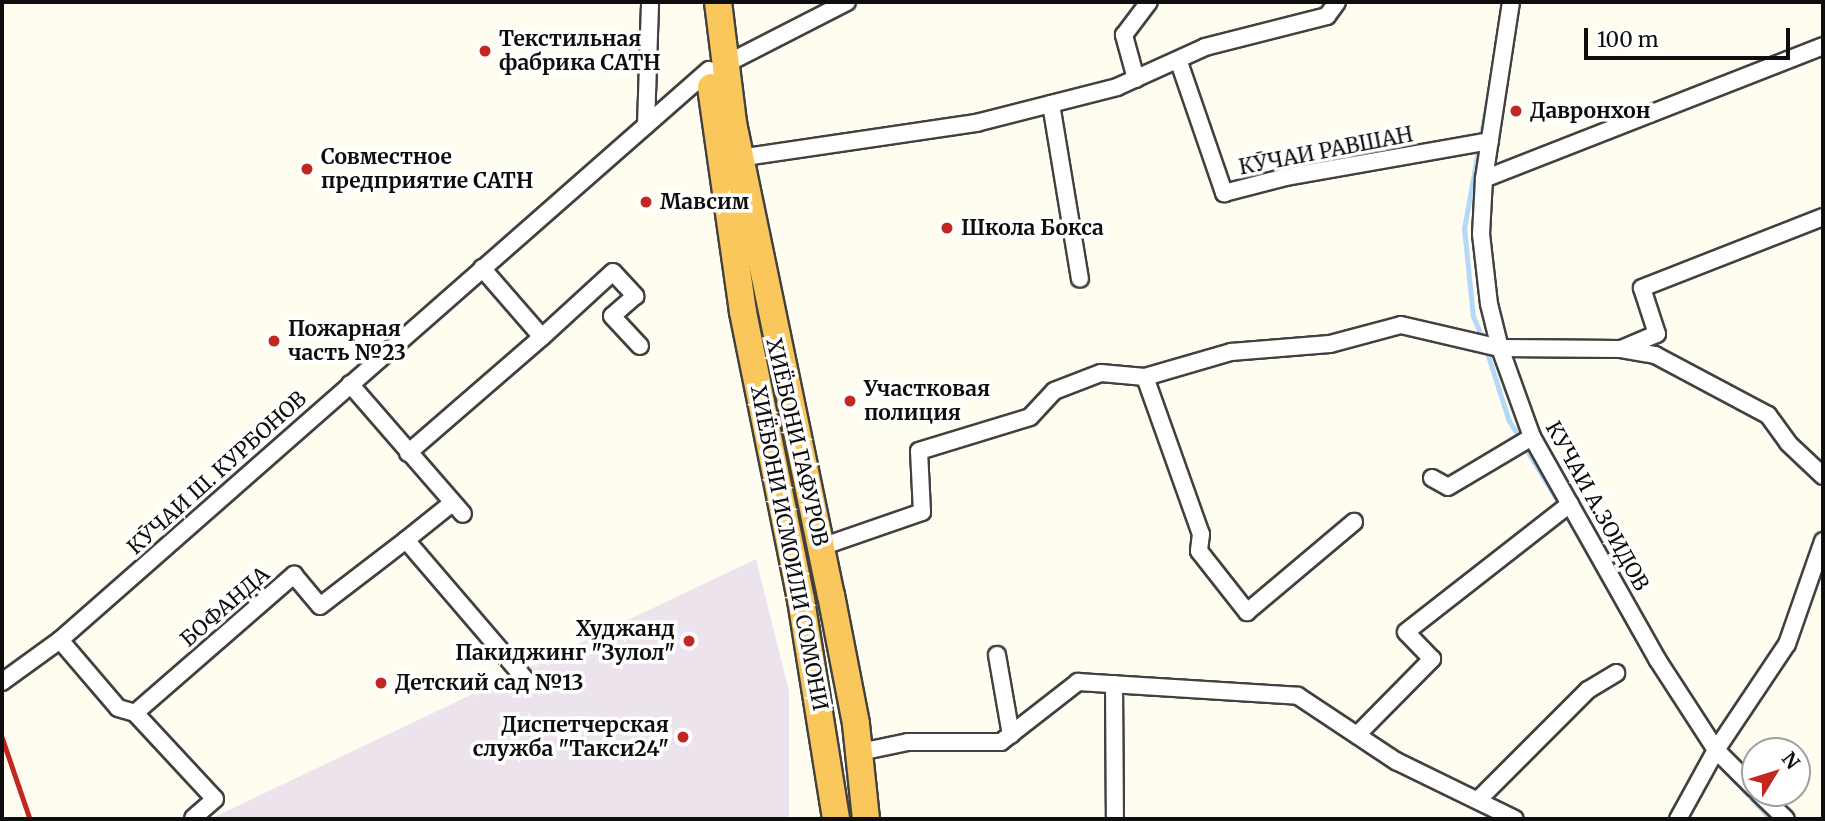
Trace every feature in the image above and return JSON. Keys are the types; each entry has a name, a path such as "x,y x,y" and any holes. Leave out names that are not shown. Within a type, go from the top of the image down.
{"highway":[{"path":"705,2 717,67"},
{"path":"717,67 718,2"},
{"name":"ХИЁБОНИ ГАФУРОВ","path":"717,67 739,158 831,595 860,752 866,819"},
{"name":"ХИЁБОНИ ИСМОИЛИ СОМОНИ","path":"717,67 743,312 801,600 836,819"},
{"path":"801,600 831,595"}],"street":[{"path":"646,125 650,2"},
{"name":"КӮЧАИ Ш. КУРБОНОВ","path":"2,682 60,640 482,268 717,67 846,2"},
{"path":"1136,79 1124,35 1149,2"},
{"path":"739,158 975,123 1051,104 1136,79 1179,62 1205,47 1327,16 1337,2"},
{"path":"1511,5 1528,2"},
{"name":"КУЧАИ А.ЗОИДОВ","path":"1511,5 1482,142 1484,179 1481,234 1489,304 1489,345 1565,508 1713,754 1741,777"},
{"path":"1484,179 1823,46"},
{"name":"КӮЧАИ РАВШАН","path":"1179,62 1224,193 1286,177 1482,142"},
{"path":"1051,104 1080,279"},
{"path":"1621,349 1657,334 1642,288 1823,216"},
{"path":"482,268 542,337"},
{"path":"408,453 613,272 635,296 612,316 640,345"},
{"path":"821,547 922,512 919,451 1030,417 1054,391 1101,373 1145,377 1231,352 1330,344 1401,325 1489,345 1621,349 1655,355 1768,415 1788,443 1823,476"},
{"path":"1145,377 1201,534 1199,551 1247,612 1354,522"},
{"name":"БОФАНДА","path":"135,713 294,575 320,606 405,540 457,509 350,384"},
{"path":"1432,478 1448,487 1532,437"},
{"path":"1357,735 1432,659 1406,632 1565,508"},
{"path":"405,540 527,681"},
{"path":"1678,819 1713,754 1787,644 1823,541"},
{"path":"60,640 118,708 135,713 215,799 192,818"},
{"path":"997,655 1006,738"},
{"path":"1478,800 1588,690 1616,673"},
{"path":"860,752 908,742 1006,738 1078,682 1298,696 1396,761 1515,819"},
{"path":"1114,684 1115,819"}],"shaded area":[{"path":"756,559 789,691 789,819 210,819"}],"waterway":[{"path":"1483,340 1473,317 1464,229 1494,63"},
{"path":"1486,348 1509,420 1561,506"},
{"path":"1566,514 1634,634"},
{"path":"1729,774 1771,819"}],"railway":[{"path":"2,737 30,819"}],"place":[{"name":"Текстильная фабрика САТН","path":"485,51"},
{"name":"Давронхон","path":"1516,111"},
{"name":"Совместное предприятие CATH","path":"307,169"},
{"name":"Мавсим","path":"646,202"},
{"name":"Школа Бокса","path":"947,228"},
{"name":"Пожарная часть №23","path":"274,341"},
{"name":"Участковая полиция","path":"850,401"},
{"name":"Худжанд Пакиджинг \"Зулол\"","path":"689,641"},
{"name":"Детский сад №13","path":"381,683"},
{"name":"Диспетчерская служба \"Такси24\"","path":"683,737"}]}
